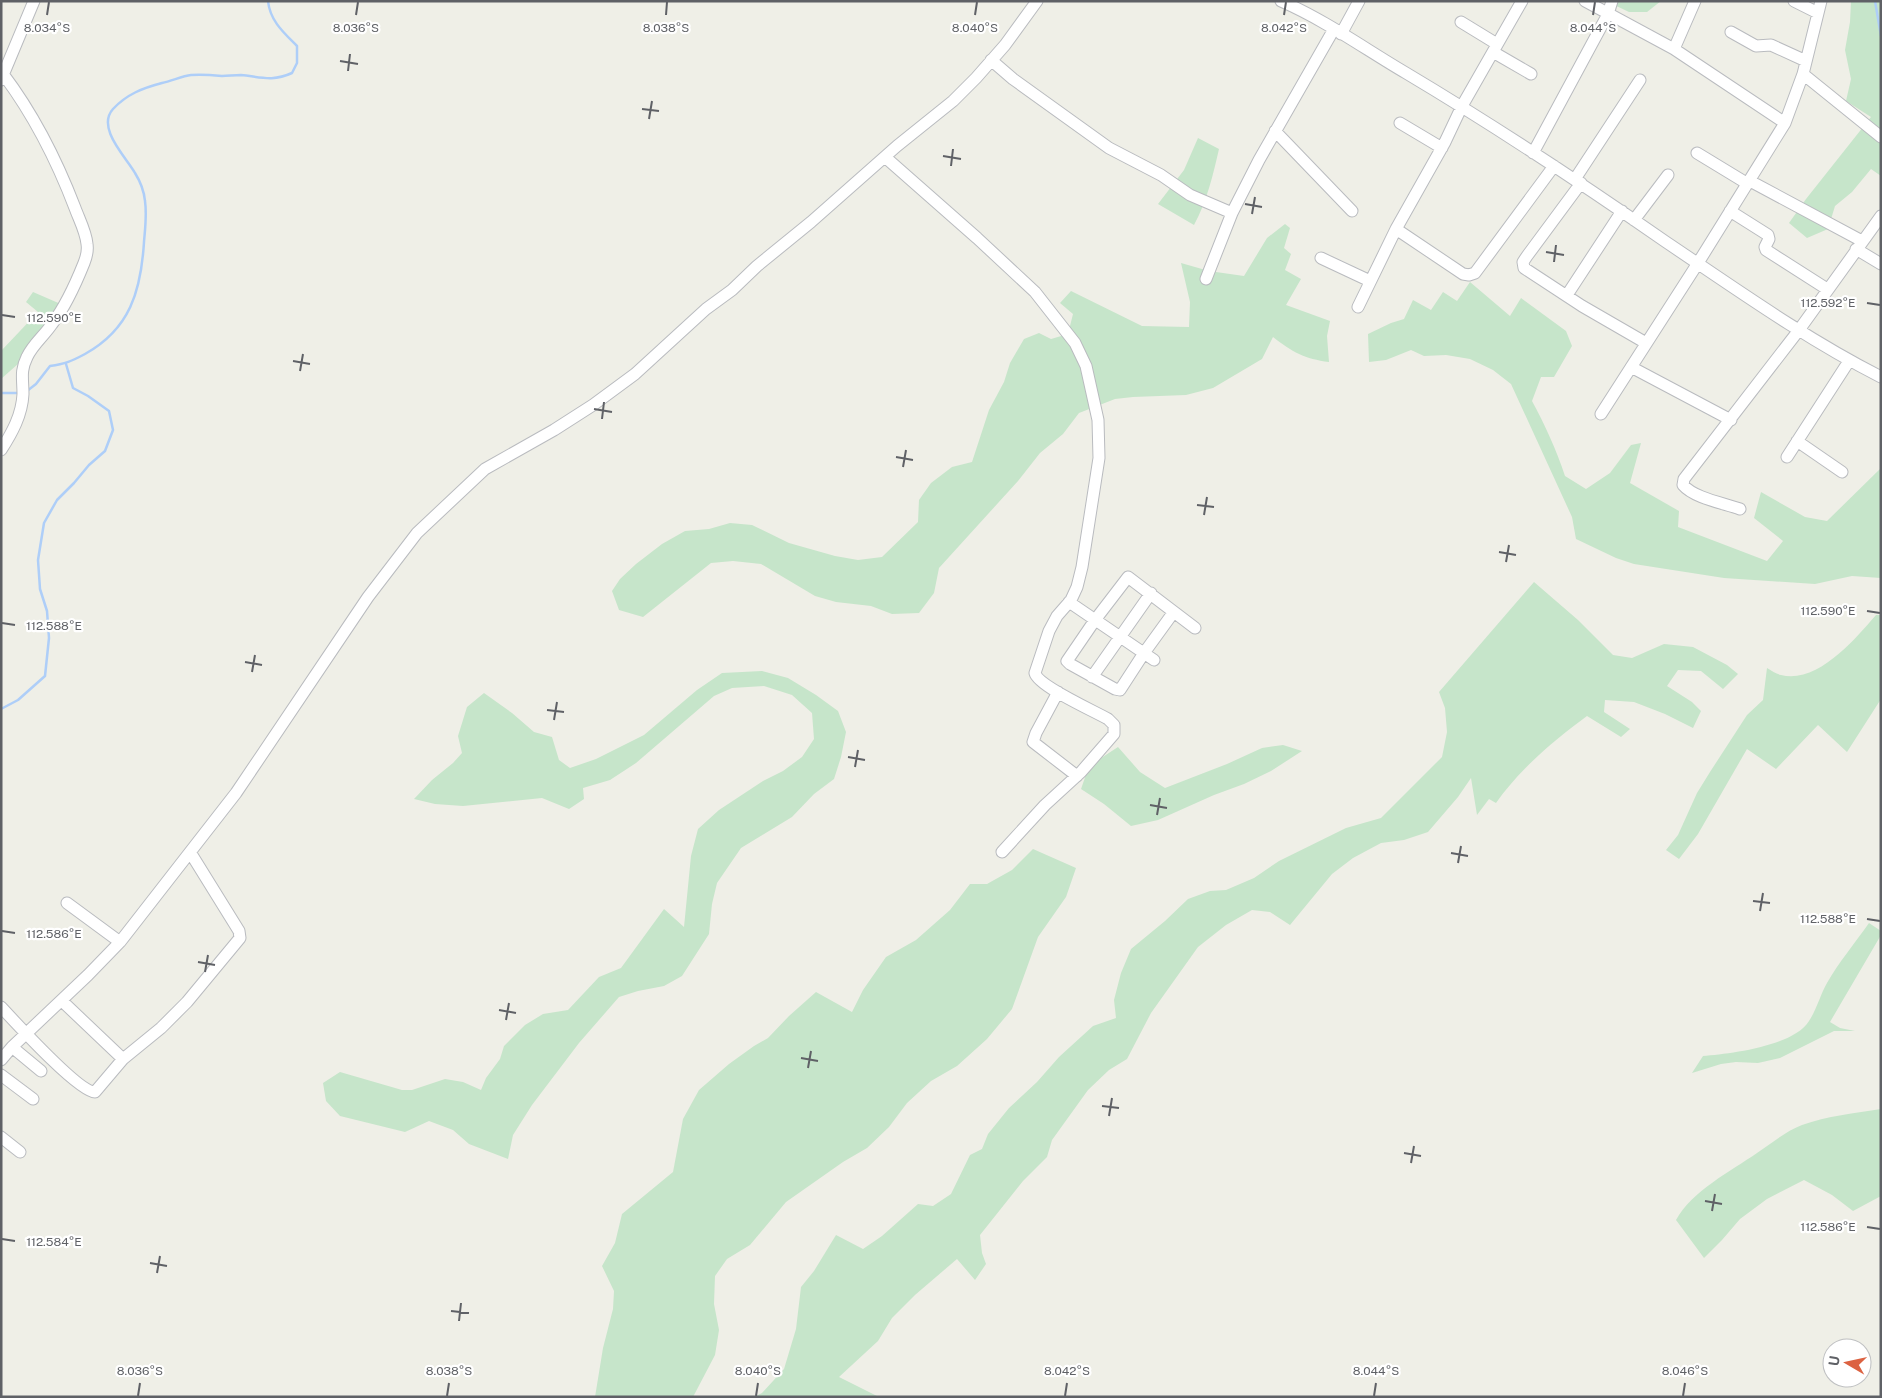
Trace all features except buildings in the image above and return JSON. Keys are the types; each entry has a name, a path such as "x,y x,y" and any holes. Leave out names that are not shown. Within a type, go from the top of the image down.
{"street":[{"path":"1,450 19,417 23,395 22,370 34,344 51,326 59,314 85,261 87,245 69,192 40,130 22,100 2,77 34,1"},
{"path":"1,1060 120,942 236,792 368,597 417,533 485,469 554,430 605,397 635,374 706,309 732,290 757,266 953,101 1005,45 1038,1"},
{"path":"1206,278 1232,213 1275,131 1337,32 1359,1"},
{"path":"1358,307 1396,229 1442,148 1462,106 1522,1"},
{"path":"1585,1 1674,49 1785,123"},
{"path":"1534,153 1608,14 1612,1"},
{"path":"1674,49 1695,1"},
{"path":"1794,1 1818,14"},
{"path":"1601,414 1785,123 1803,74 1821,1"},
{"path":"1287,2 1462,106 1578,181 1799,330 1849,361 1881,377"},
{"path":"1461,22 1531,74"},
{"path":"1731,32 1756,46 1771,45 1806,61"},
{"path":"991,60 1013,79 1109,148 1161,175 1190,195 1232,213"},
{"path":"1803,74 1881,137"},
{"path":"1640,80 1578,181 1523,262 1524,268 1529,273 1568,295 1582,306 1646,342"},
{"path":"1400,123 1442,148"},
{"path":"1275,131 1352,211"},
{"path":"1697,153 1859,245 1881,264"},
{"path":"885,157 1035,292 1075,343 1086,366 1098,420 1099,458 1082,567 1077,587 1049,631 1035,673 1039,680 1058,692 1108,719 1114,725 1114,734 1077,776 1045,805 1002,852"},
{"path":"1396,229 1464,274 1469,275 1475,272 1554,166"},
{"path":"1634,220 1668,175"},
{"path":"1568,295 1622,211"},
{"path":"1730,211 1768,235 1769,239 1765,247 1766,250 1827,289"},
{"path":"1740,509 1686,489 1683,484 1692,468 1799,330 1881,216"},
{"path":"1321,258 1370,281"},
{"path":"1787,457 1849,361"},
{"path":"1631,367 1731,420"},
{"path":"1797,441 1842,472"},
{"path":"1173,613 1149,656 1120,690 1115,690 1070,664 1068,660 1095,620 1128,577 1195,628"},
{"path":"1092,676 1151,593"},
{"path":"1069,602 1149,656"},
{"path":"1058,692 1033,742 1077,776"},
{"path":"1,1007 27,1035 78,1082 93,1093 95,1092 122,1059 161,1028 187,1002 240,938 239,931 190,852"},
{"path":"67,903 120,942"},
{"path":"62,1001 122,1059"},
{"path":"12,1047 41,1071"},
{"path":"1,1075 33,1099"},
{"path":"1,1137 20,1152"}],"green space":[{"path":"1609,1 1661,1 1647,12 1629,12"},
{"path":"1851,1 1881,1 1881,176 1871,169 1852,192 1835,206 1828,229 1807,238 1789,223 1871,117 1846,101 1851,79 1845,50 1850,22"},
{"path":"1198,138 1219,149 1206,197 1194,225 1158,204 1184,170"},
{"path":"1285,224 1290,228 1284,248 1291,254 1285,270 1301,279 1286,305 1330,321 1327,336 1329,362 1299,354 1273,337 1262,359 1213,388 1186,395 1115,399 1079,413 1063,434 1040,453 1018,481 939,568 934,593 919,613 892,614 871,606 836,602 815,596 761,564 733,561 711,563 643,617 619,610 612,591 620,579 662,544 685,531 709,529 730,523 752,525 789,543 835,556 858,560 882,557 918,522 919,500 931,483 952,467 972,462 989,410 1004,382 1010,363 1024,339 1039,333 1051,339 1068,334 1073,314 1060,303 1071,291 1142,326 1189,327 1190,302 1181,263 1209,271 1244,276 1267,238"},
{"path":"1470,282 1510,316 1521,298 1566,331 1572,346 1554,377 1541,377 1532,401 1550,437 1565,476 1586,489 1610,473 1631,445 1641,443 1630,483 1679,511 1678,527 1767,561 1783,541 1754,518 1761,492 1805,517 1827,521 1881,468 1881,578 1852,576 1815,584 1724,578 1634,564 1616,558 1576,539 1572,517 1511,384 1493,370 1470,359 1446,355 1424,356 1411,350 1386,360 1369,362 1368,334 1404,319 1413,300 1431,310 1443,292 1457,301"},
{"path":"33,292 63,305 27,356 1,379 1,351 38,312 26,302"},
{"path":"1534,582 1578,620 1613,655 1632,658 1664,644 1693,647 1727,665 1738,674 1723,689 1701,671 1678,670 1667,686 1692,702 1701,711 1693,728 1665,714 1634,702 1605,700 1604,712 1630,729 1621,737 1587,716 1538,756 1515,779 1496,803 1489,799 1477,815 1471,778 1458,797 1428,832 1404,840 1381,843 1353,858 1332,874 1290,925 1270,912 1252,910 1226,925 1198,947 1151,1013 1127,1059 1109,1070 1088,1090 1052,1140 1047,1157 1023,1181 980,1235 982,1253 986,1264 975,1280 957,1259 915,1295 892,1318 878,1341 839,1377 879,1397 754,1397 762,1393 784,1369 796,1329 801,1287 814,1271 836,1235 863,1249 882,1236 918,1204 933,1206 951,1194 970,1155 982,1149 988,1134 1009,1108 1037,1082 1059,1057 1093,1026 1116,1018 1114,1000 1121,973 1131,949 1188,899 1210,891 1226,890 1254,878 1279,861 1346,828 1381,818 1442,757 1447,732 1445,708 1439,692"},
{"path":"1876,615 1881,615 1881,699 1847,752 1818,725 1776,769 1747,749 1698,834 1679,859 1666,850 1678,835 1697,793 1710,772 1747,715 1763,700 1767,668 1781,675 1795,676 1808,673 1822,666 1846,647"},
{"path":"762,671 788,678 838,711 846,732 841,757 834,779 814,794 792,817 741,848 717,883 712,904 709,934 682,976 664,986 619,997 579,1043 532,1105 513,1135 508,1159 469,1144 453,1130 429,1121 405,1132 340,1116 326,1101 323,1083 340,1072 402,1090 412,1090 445,1079 463,1082 481,1090 486,1078 500,1059 504,1046 525,1025 543,1014 568,1010 599,977 621,968 664,909 684,927 691,856 698,829 719,810 763,781 783,771 802,757 814,739 812,713 792,695 764,686 732,688 714,696 636,763 610,780 583,788 584,799 569,809 542,798 463,806 435,804 414,799 462,753 458,736 467,707 484,693 534,732 552,737 559,760 570,768 596,759 644,735 697,690 722,673"},
{"path":"1283,745 1302,751 1271,771 1244,784 1158,820 1131,826 1104,804 1081,789 1089,766 1118,747 1140,772 1165,788 1262,748"},
{"path":"1033,849 1076,868 1066,897 1038,937 1012,1009 987,1039 957,1066 931,1081 907,1103 889,1127 867,1148 843,1162 786,1202 750,1245 727,1259 715,1276 714,1304 719,1330 715,1355 693,1397 595,1397 603,1348 613,1309 614,1291 602,1266 615,1243 622,1214 673,1172 683,1119 699,1090 729,1064 768,1038 816,992 852,1012 863,990 886,957 916,940 950,910 970,884 987,884 1012,870"},
{"path":"1869,923 1881,931 1881,935 1830,1022 1840,1028 1855,1031 1834,1031 1780,1058 1758,1063 1736,1062 1721,1064 1692,1073 1703,1056 1744,1051 1776,1043 1801,1030 1812,1016 1832,975"},
{"path":"1881,1109 1881,1196 1853,1211 1832,1195 1804,1180 1767,1199 1740,1219 1704,1258 1676,1220 1702,1191 1790,1130 1821,1119"}],"waterway":[{"path":"27,391 36,384 50,366 64,363 80,356 100,344 113,333 123,320 136,292 140,277 146,222 145,201 139,179 110,133 108,125 113,109 124,99 136,92 188,76 241,75 272,78 292,73 297,63 297,46 275,21 268,1"},
{"path":"1875,1 1881,36"},
{"path":"1,709 18,700 45,676 49,638 47,611 40,589 38,560 44,523 57,500 89,465 105,451 113,430 109,411 73,388 66,364"},
{"path":"1,393 20,393"}]}
